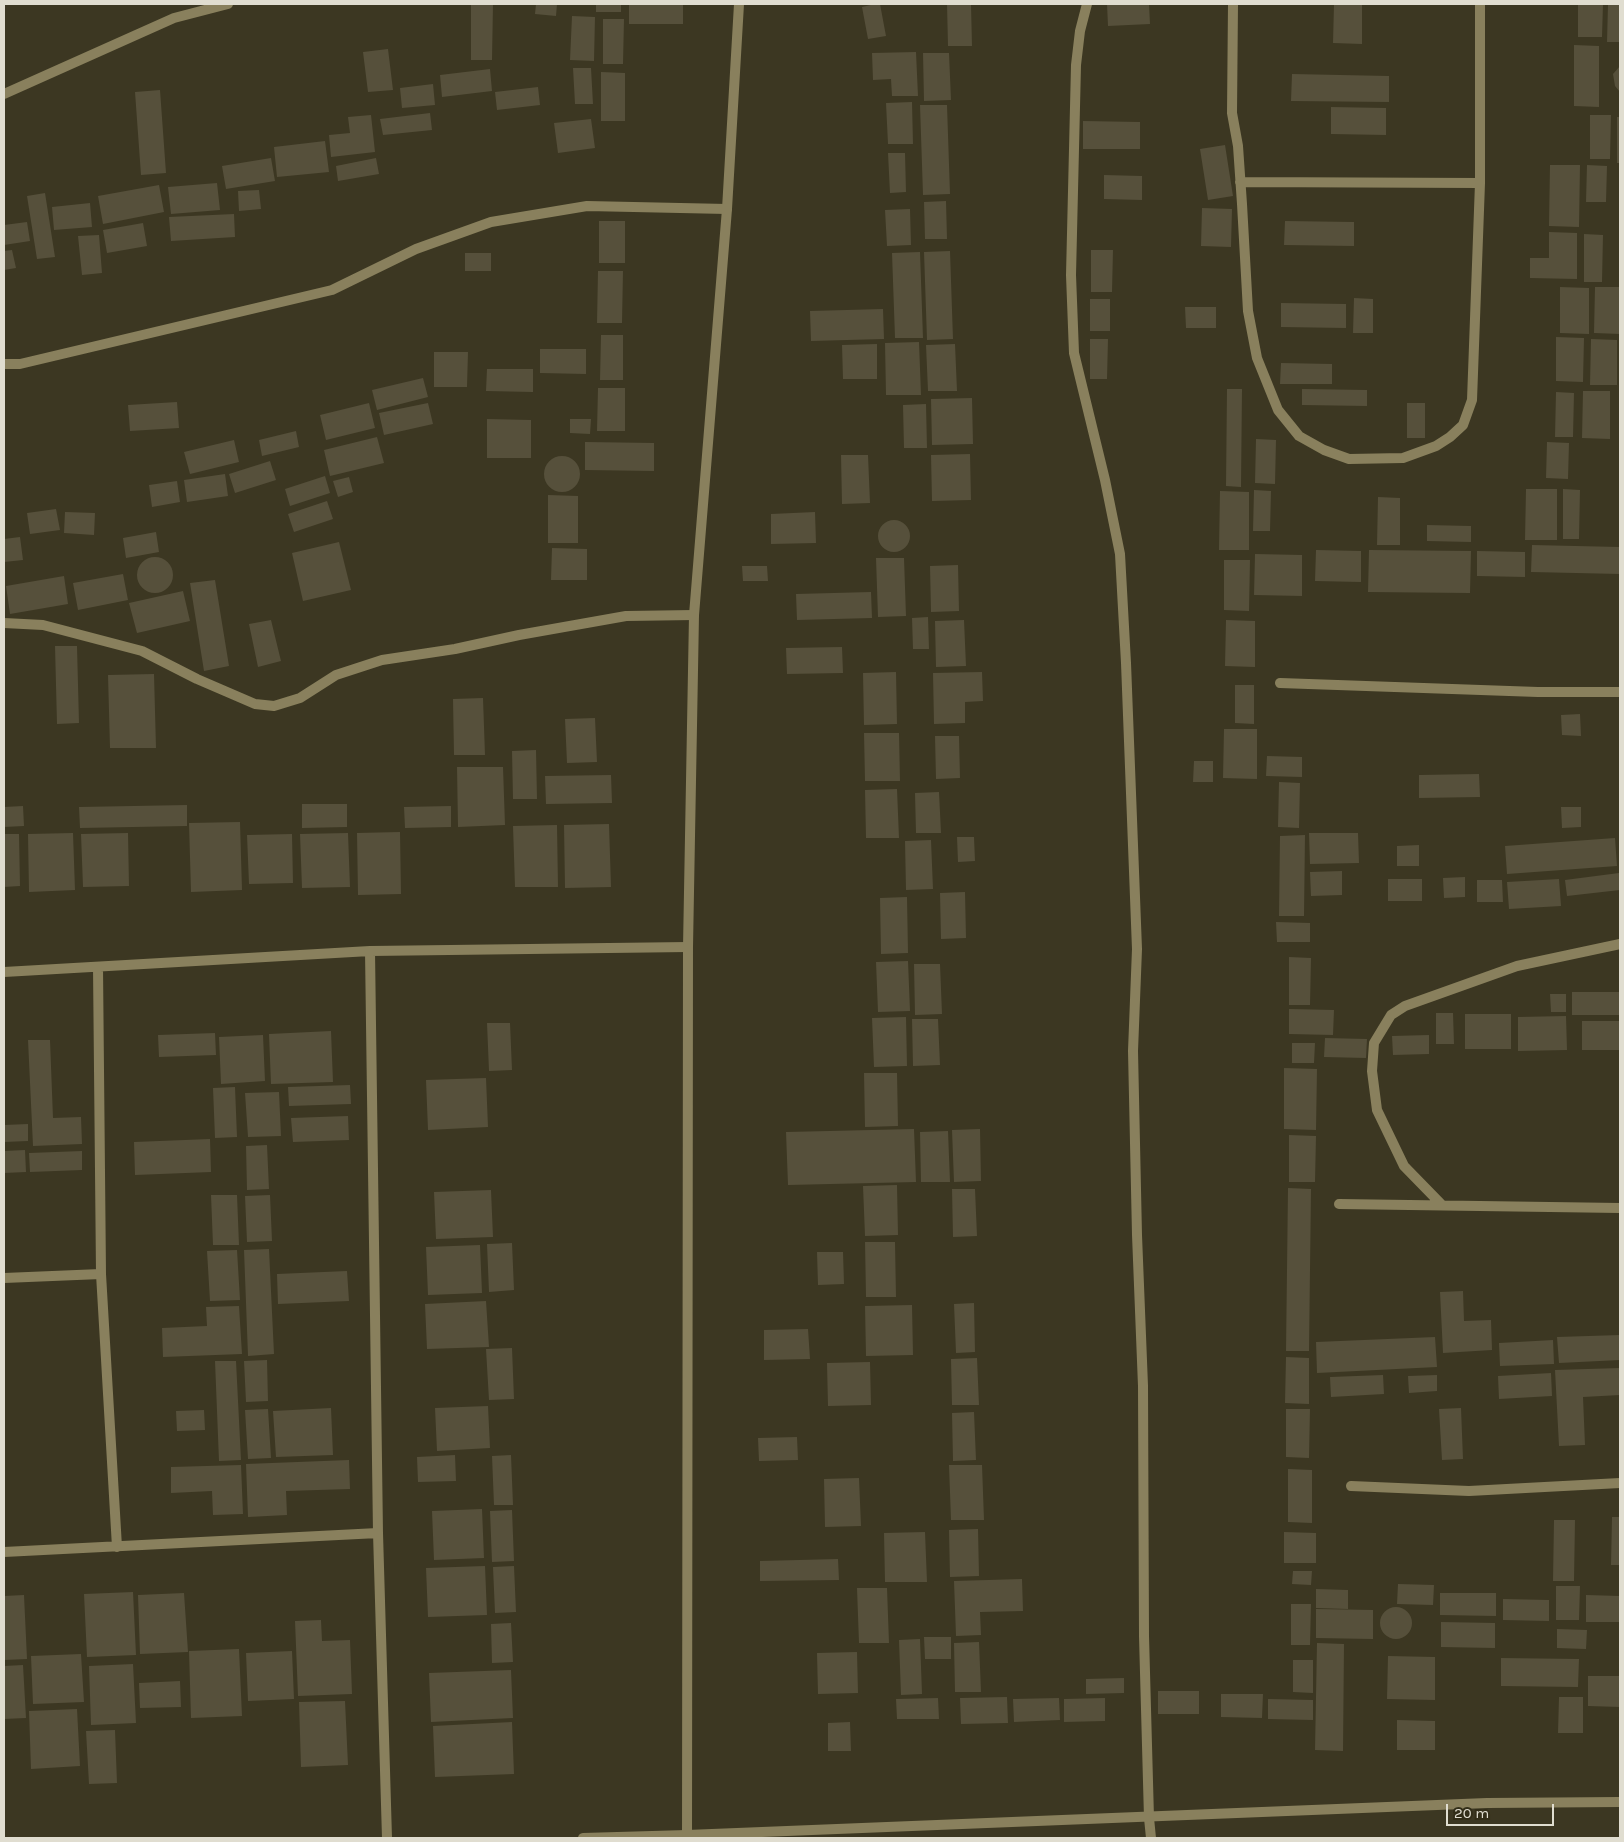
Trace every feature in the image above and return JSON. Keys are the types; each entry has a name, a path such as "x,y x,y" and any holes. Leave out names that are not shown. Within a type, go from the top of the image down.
{"street":[{"path":"4,94 174,18 228,4"},
{"path":"687,1837 688,947 694,615 727,208 739,4"},
{"path":"1087,4 1080,31 1076,65 1071,275 1074,354 1105,480 1120,554 1137,949 1132,1051 1136,1235 1143,1386 1144,1636 1151,1838"},
{"path":"1233,4 1232,113 1238,146 1248,311 1257,358 1278,410 1299,436 1324,450 1349,459 1403,458 1436,446 1463,425 1472,400 1480,183 1480,4"},
{"path":"1240,182 1480,183"},
{"path":"4,364 20,364 332,290 416,249 491,222 587,206 727,208"},
{"path":"4,623 44,625 142,651 197,679 255,704 274,706 300,698 336,675 382,660 454,649 519,635 626,616 694,615"},
{"path":"1280,683 1538,692 1620,692"},
{"path":"1442,1205 1404,1166 1377,1110 1372,1071 1374,1043 1391,1015 1405,1006 1518,966 1620,944"},
{"path":"4,972 370,950 688,947"},
{"path":"370,950 378,1533 387,1838"},
{"path":"98,967 101,1274 117,1547"},
{"path":"1339,1204 1620,1208"},
{"path":"4,1278 101,1274"},
{"path":"1351,1486 1469,1491 1620,1483"},
{"path":"4,1552 378,1533"},
{"path":"583,1838 687,1837 1487,1803 1620,1802"}],"building":[{"path":"471,4 493,4 492,60 471,60"},
{"path":"536,4 557,4 556,16 535,14"},
{"path":"596,4 621,4 621,12 596,12"},
{"path":"629,4 683,4 683,24 629,24"},
{"path":"880,4 886,36 868,39 862,7"},
{"path":"947,4 971,4 972,46 948,46"},
{"path":"1107,4 1149,4 1150,24 1108,26"},
{"path":"1334,4 1362,4 1362,44 1333,43"},
{"path":"1578,4 1603,4 1602,37 1578,37"},
{"path":"1608,4 1620,4 1620,42 1607,42"},
{"path":"572,16 595,17 594,61 570,60"},
{"path":"603,19 624,19 623,64 603,64"},
{"path":"1574,45 1599,46 1599,107 1574,106"},
{"path":"388,49 393,90 368,92 363,52"},
{"path":"916,52 918,96 892,96 891,79 873,80 872,53"},
{"path":"923,53 949,53 951,100 924,101"},
{"path":"1620,66 1620,92 1615,86 1613,74"},
{"path":"573,68 591,68 593,104 575,104"},
{"path":"490,69 492,91 442,97 440,75"},
{"path":"601,72 625,73 625,121 601,121"},
{"path":"1292,74 1389,76 1389,102 1291,101"},
{"path":"433,84 435,105 402,108 400,88"},
{"path":"538,87 540,105 497,110 495,92"},
{"path":"160,90 166,173 141,175 135,92"},
{"path":"912,102 913,144 888,144 886,103"},
{"path":"920,105 947,105 950,194 923,195"},
{"path":"1331,107 1386,108 1386,135 1331,134"},
{"path":"430,113 432,130 383,135 380,119"},
{"path":"371,115 375,152 331,157 329,135 350,133 348,117"},
{"path":"1590,115 1611,115 1610,159 1590,159"},
{"path":"1617,117 1620,117 1620,163 1617,163"},
{"path":"591,119 595,148 558,153 554,123"},
{"path":"1083,121 1140,122 1140,149 1083,149"},
{"path":"325,141 329,172 277,177 274,147"},
{"path":"1225,145 1233,196 1208,200 1200,149"},
{"path":"888,153 905,153 906,192 890,193"},
{"path":"271,158 275,181 226,189 222,166"},
{"path":"376,158 379,174 338,181 336,166"},
{"path":"1550,165 1580,165 1579,227 1549,226"},
{"path":"1587,165 1607,166 1606,202 1586,202"},
{"path":"1104,175 1142,176 1142,200 1104,199"},
{"path":"217,183 220,210 171,214 168,187"},
{"path":"159,185 164,212 103,224 98,196"},
{"path":"259,190 261,209 239,211 238,191"},
{"path":"45,193 55,257 37,259 27,196"},
{"path":"946,201 947,239 925,239 924,202"},
{"path":"90,203 92,227 54,230 52,207"},
{"path":"1202,208 1232,209 1231,247 1201,246"},
{"path":"910,209 911,245 887,246 885,210"},
{"path":"234,214 235,237 171,241 169,217"},
{"path":"599,221 625,221 625,263 599,263"},
{"path":"1285,221 1354,222 1354,246 1284,245"},
{"path":"27,222 30,241 4,245 4,225"},
{"path":"143,223 147,246 107,253 103,230"},
{"path":"1549,232 1577,233 1577,279 1530,278 1530,258 1549,258"},
{"path":"1584,234 1603,235 1602,282 1584,282"},
{"path":"99,235 102,273 82,275 78,236"},
{"path":"12,250 16,268 4,270 4,251"},
{"path":"1091,250 1113,250 1112,292 1091,292"},
{"path":"950,251 953,339 927,340 924,252"},
{"path":"920,252 923,338 895,338 892,253"},
{"path":"465,253 491,253 491,271 465,271"},
{"path":"598,271 623,271 622,323 597,323"},
{"path":"1560,287 1589,288 1589,334 1560,333"},
{"path":"1595,287 1620,287 1620,334 1594,333"},
{"path":"1354,298 1373,299 1373,333 1353,333"},
{"path":"1090,299 1110,299 1110,331 1090,331"},
{"path":"1281,303 1346,304 1346,328 1281,327"},
{"path":"1185,307 1216,307 1216,328 1186,328"},
{"path":"883,309 884,339 811,341 810,311"},
{"path":"601,335 623,335 623,380 600,380"},
{"path":"1556,337 1584,338 1583,382 1556,381"},
{"path":"1090,339 1108,339 1107,379 1090,379"},
{"path":"1591,339 1617,340 1617,385 1590,385"},
{"path":"919,342 921,395 886,395 885,343"},
{"path":"877,344 877,379 843,379 842,345"},
{"path":"955,344 957,391 928,391 926,345"},
{"path":"540,349 586,349 586,374 540,373"},
{"path":"434,352 468,352 467,387 434,387"},
{"path":"1281,363 1332,364 1332,384 1280,384"},
{"path":"487,369 533,369 533,392 486,391"},
{"path":"423,378 428,397 377,410 372,390"},
{"path":"598,388 625,388 625,431 597,431"},
{"path":"1227,389 1242,389 1241,487 1226,486"},
{"path":"1302,389 1367,390 1367,406 1302,405"},
{"path":"1583,391 1610,391 1610,439 1582,438"},
{"path":"1556,392 1574,393 1573,437 1555,437"},
{"path":"972,398 973,444 932,445 931,399"},
{"path":"177,402 179,428 130,431 128,405"},
{"path":"369,403 375,428 326,440 320,415"},
{"path":"428,403 433,424 384,435 379,413"},
{"path":"1407,403 1425,403 1425,438 1407,438"},
{"path":"926,404 927,448 904,448 903,405"},
{"path":"487,419 531,420 531,458 487,458"},
{"path":"570,419 591,419 590,434 570,433"},
{"path":"296,431 299,447 262,456 259,440"},
{"path":"377,437 384,463 330,476 324,450"},
{"path":"1256,439 1276,440 1275,484 1255,483"},
{"path":"234,440 239,462 190,474 184,452"},
{"path":"585,442 654,443 654,471 585,470"},
{"path":"1547,442 1569,443 1568,479 1546,478"},
{"path":"970,454 971,500 932,501 931,455"},
{"path":"841,455 868,455 870,503 842,504"},
{"path":"562,456 574,462 580,474 574,486 562,492 550,486 544,474 550,462"},
{"path":"270,461 276,480 235,493 229,474"},
{"path":"225,474 228,496 187,502 184,480"},
{"path":"325,476 330,493 290,506 285,489"},
{"path":"349,477 353,492 338,497 333,481"},
{"path":"177,481 180,502 152,507 149,485"},
{"path":"1526,489 1557,489 1557,540 1525,540"},
{"path":"1563,489 1580,490 1579,539 1563,539"},
{"path":"1254,490 1271,491 1270,531 1253,531"},
{"path":"1220,491 1249,492 1249,550 1219,550"},
{"path":"548,495 578,496 578,543 548,543"},
{"path":"1378,497 1400,498 1400,545 1377,545"},
{"path":"327,501 333,519 294,532 288,514"},
{"path":"56,509 60,530 30,534 27,513"},
{"path":"65,512 95,513 94,535 64,533"},
{"path":"815,512 816,543 771,544 771,514"},
{"path":"894,520 900,521 905,525 909,530 909,542 905,547 900,551 894,552 888,551 883,547 879,542 878,536 879,530 883,525 888,521"},
{"path":"1427,525 1471,526 1471,542 1427,541"},
{"path":"156,532 159,552 126,558 123,538"},
{"path":"20,537 23,560 4,562 4,539"},
{"path":"339,542 351,590 303,601 292,553"},
{"path":"1532,545 1620,547 1620,574 1531,572"},
{"path":"552,548 587,549 587,580 551,580"},
{"path":"1316,550 1361,551 1361,582 1315,581"},
{"path":"1369,550 1471,551 1470,593 1368,592"},
{"path":"1477,551 1525,552 1525,577 1477,576"},
{"path":"1255,554 1302,555 1302,596 1254,595"},
{"path":"155,557 167,563 173,575 167,587 155,593 143,587 137,575 143,563"},
{"path":"876,558 904,558 906,616 878,617"},
{"path":"1224,560 1250,560 1249,611 1224,610"},
{"path":"958,565 959,611 931,612 930,566"},
{"path":"742,566 767,566 768,581 743,581"},
{"path":"123,574 128,600 78,610 73,583"},
{"path":"64,576 68,604 10,614 6,586"},
{"path":"215,580 229,666 204,671 190,583"},
{"path":"183,591 190,621 137,633 129,603"},
{"path":"871,592 872,618 797,620 796,594"},
{"path":"928,617 929,649 913,649 912,618"},
{"path":"271,620 281,661 258,667 249,624"},
{"path":"964,620 966,666 936,667 935,621"},
{"path":"1226,620 1255,621 1255,667 1225,666"},
{"path":"55,646 77,646 79,723 57,724"},
{"path":"842,647 843,673 787,674 786,648"},
{"path":"896,672 897,724 864,725 863,673"},
{"path":"982,672 983,701 965,702 965,723 934,724 933,673"},
{"path":"154,674 156,748 110,748 108,675"},
{"path":"1235,685 1254,685 1254,724 1235,723"},
{"path":"483,698 485,755 454,755 453,699"},
{"path":"1580,714 1581,736 1562,735 1561,715"},
{"path":"595,718 597,762 567,763 565,719"},
{"path":"1224,729 1257,729 1257,779 1223,778"},
{"path":"864,733 899,733 900,781 865,781"},
{"path":"935,736 959,736 960,778 936,779"},
{"path":"536,750 537,799 513,799 512,751"},
{"path":"1267,756 1302,757 1302,777 1266,776"},
{"path":"1194,761 1213,761 1213,782 1193,782"},
{"path":"457,767 503,767 505,825 458,827"},
{"path":"1479,774 1480,797 1419,798 1419,775"},
{"path":"611,775 612,803 546,804 545,776"},
{"path":"1279,782 1300,783 1299,828 1278,827"},
{"path":"897,789 899,838 866,838 865,790"},
{"path":"939,792 941,833 916,833 915,793"},
{"path":"302,804 347,804 347,827 302,828"},
{"path":"187,805 187,826 80,828 79,807"},
{"path":"23,806 24,826 4,827 4,807"},
{"path":"451,806 451,827 405,828 404,807"},
{"path":"1561,807 1581,807 1581,827 1562,828"},
{"path":"240,822 242,890 191,892 189,823"},
{"path":"609,824 611,887 565,888 564,825"},
{"path":"557,825 558,887 515,887 513,826"},
{"path":"400,832 401,894 358,895 357,833"},
{"path":"73,833 75,890 29,892 28,834"},
{"path":"128,833 129,886 83,887 81,834"},
{"path":"348,833 350,887 302,888 300,834"},
{"path":"1309,833 1358,833 1359,863 1310,864"},
{"path":"4,834 19,834 20,886 4,887"},
{"path":"292,834 293,883 249,884 247,835"},
{"path":"1305,835 1304,916 1279,916 1280,836"},
{"path":"957,837 974,837 975,861 958,862"},
{"path":"1615,838 1617,866 1507,874 1505,846"},
{"path":"931,840 933,889 906,890 905,841"},
{"path":"1419,845 1419,866 1397,866 1397,846"},
{"path":"1342,871 1342,895 1311,896 1310,872"},
{"path":"1619,873 1620,890 1567,896 1565,880"},
{"path":"1465,877 1465,897 1444,898 1443,878"},
{"path":"1388,879 1422,879 1422,901 1388,901"},
{"path":"1559,879 1561,906 1509,909 1507,882"},
{"path":"1477,880 1502,880 1503,902 1477,902"},
{"path":"965,892 966,938 941,939 940,893"},
{"path":"907,897 908,953 881,954 880,898"},
{"path":"1276,922 1310,923 1310,942 1277,942"},
{"path":"1289,957 1311,958 1310,1005 1289,1005"},
{"path":"908,961 910,1011 878,1012 876,962"},
{"path":"914,964 940,964 942,1014 915,1015"},
{"path":"1572,992 1620,992 1620,1015 1572,1015"},
{"path":"1550,994 1566,994 1566,1012 1551,1012"},
{"path":"1289,1009 1334,1010 1333,1035 1289,1034"},
{"path":"1436,1013 1453,1013 1454,1044 1436,1044"},
{"path":"1465,1014 1511,1014 1511,1049 1465,1049"},
{"path":"1566,1016 1567,1050 1518,1051 1518,1017"},
{"path":"906,1017 907,1066 874,1067 872,1018"},
{"path":"912,1019 938,1019 940,1065 913,1066"},
{"path":"1582,1021 1620,1021 1620,1050 1582,1050"},
{"path":"487,1023 510,1023 512,1070 489,1071"},
{"path":"331,1031 333,1082 271,1084 269,1034"},
{"path":"215,1033 216,1055 159,1057 158,1035"},
{"path":"263,1035 265,1081 221,1084 219,1037"},
{"path":"1429,1035 1429,1054 1393,1055 1392,1036"},
{"path":"1325,1038 1367,1039 1366,1058 1324,1057"},
{"path":"28,1040 50,1040 53,1118 81,1117 82,1144 33,1146"},
{"path":"1292,1043 1315,1043 1314,1063 1292,1063"},
{"path":"1284,1068 1317,1069 1316,1130 1284,1129"},
{"path":"864,1073 897,1073 898,1126 865,1127"},
{"path":"486,1078 488,1127 428,1130 426,1080"},
{"path":"350,1085 351,1104 289,1106 288,1087"},
{"path":"235,1087 237,1137 215,1138 213,1088"},
{"path":"279,1092 281,1136 248,1137 245,1093"},
{"path":"348,1116 349,1140 293,1142 291,1118"},
{"path":"28,1124 28,1141 4,1142 4,1125"},
{"path":"914,1129 916,1182 788,1185 786,1132"},
{"path":"980,1129 981,1181 954,1182 952,1130"},
{"path":"948,1131 950,1182 921,1182 920,1132"},
{"path":"1289,1135 1316,1136 1315,1182 1289,1182"},
{"path":"210,1139 211,1172 135,1175 134,1142"},
{"path":"267,1145 269,1189 247,1190 246,1146"},
{"path":"25,1150 26,1172 4,1173 4,1151"},
{"path":"82,1151 82,1170 30,1172 29,1153"},
{"path":"897,1185 898,1235 865,1236 863,1186"},
{"path":"1288,1188 1311,1189 1309,1351 1286,1351"},
{"path":"952,1189 975,1189 977,1236 953,1237"},
{"path":"491,1190 493,1237 436,1239 434,1192"},
{"path":"211,1195 237,1195 239,1245 213,1245"},
{"path":"270,1195 272,1241 247,1242 245,1196"},
{"path":"865,1242 895,1242 896,1297 866,1297"},
{"path":"512,1243 514,1290 489,1292 487,1244"},
{"path":"480,1245 482,1293 428,1295 426,1247"},
{"path":"269,1249 274,1354 248,1356 244,1250"},
{"path":"237,1250 240,1300 210,1301 207,1251"},
{"path":"817,1252 843,1252 844,1284 818,1285"},
{"path":"347,1271 349,1301 278,1304 277,1274"},
{"path":"1463,1291 1464,1321 1491,1320 1492,1350 1443,1353 1440,1292"},
{"path":"486,1301 489,1347 427,1349 425,1304"},
{"path":"974,1303 975,1352 956,1353 954,1304"},
{"path":"912,1305 913,1355 866,1356 865,1306"},
{"path":"239,1306 242,1354 163,1357 162,1328 207,1326 206,1307"},
{"path":"808,1329 810,1359 764,1360 764,1330"},
{"path":"1620,1335 1620,1360 1559,1363 1557,1337"},
{"path":"1435,1337 1437,1367 1317,1373 1316,1342"},
{"path":"1553,1340 1554,1364 1500,1366 1499,1343"},
{"path":"512,1348 514,1399 489,1400 486,1349"},
{"path":"1286,1357 1309,1358 1309,1404 1285,1403"},
{"path":"977,1358 979,1405 952,1405 951,1359"},
{"path":"267,1360 268,1401 246,1402 244,1361"},
{"path":"215,1361 236,1361 241,1460 219,1461"},
{"path":"870,1362 871,1405 828,1406 827,1363"},
{"path":"1620,1368 1620,1395 1583,1397 1585,1445 1559,1446 1555,1370"},
{"path":"1551,1373 1552,1396 1499,1399 1498,1376"},
{"path":"1383,1375 1384,1394 1331,1397 1330,1377"},
{"path":"1437,1375 1437,1391 1409,1393 1408,1376"},
{"path":"488,1406 490,1448 437,1451 435,1408"},
{"path":"331,1408 333,1455 276,1457 273,1411"},
{"path":"1461,1408 1463,1459 1442,1460 1439,1409"},
{"path":"268,1409 271,1458 248,1459 245,1410"},
{"path":"1286,1409 1310,1409 1309,1458 1286,1457"},
{"path":"204,1410 205,1430 177,1431 176,1411"},
{"path":"974,1412 976,1460 953,1461 952,1413"},
{"path":"797,1437 798,1460 759,1461 758,1438"},
{"path":"455,1455 456,1481 418,1482 417,1457"},
{"path":"511,1455 513,1505 494,1505 492,1456"},
{"path":"349,1460 350,1489 286,1491 287,1515 248,1517 246,1464"},
{"path":"241,1465 243,1514 213,1515 212,1491 171,1493 171,1467"},
{"path":"949,1465 982,1465 984,1520 951,1520"},
{"path":"1288,1469 1312,1470 1312,1523 1288,1522"},
{"path":"859,1478 861,1526 825,1527 824,1479"},
{"path":"482,1509 484,1558 434,1560 432,1511"},
{"path":"512,1510 514,1561 492,1562 490,1511"},
{"path":"1612,1517 1620,1517 1620,1565 1611,1565"},
{"path":"1554,1520 1575,1520 1574,1581 1553,1581"},
{"path":"978,1529 979,1576 950,1577 949,1530"},
{"path":"925,1532 927,1582 885,1582 884,1533"},
{"path":"1284,1532 1316,1533 1316,1563 1284,1563"},
{"path":"838,1559 839,1580 760,1581 760,1561"},
{"path":"485,1566 487,1615 428,1617 426,1568"},
{"path":"514,1566 516,1612 495,1613 493,1567"},
{"path":"1293,1571 1312,1571 1311,1585 1292,1584"},
{"path":"1022,1579 1023,1611 980,1612 981,1635 956,1636 954,1581"},
{"path":"1398,1584 1434,1585 1433,1605 1397,1604"},
{"path":"1556,1586 1580,1586 1579,1620 1556,1620"},
{"path":"857,1588 887,1588 889,1643 859,1643"},
{"path":"1316,1589 1348,1590 1348,1609 1316,1608"},
{"path":"133,1592 136,1655 87,1657 84,1594"},
{"path":"184,1593 188,1652 140,1654 138,1595"},
{"path":"1440,1593 1496,1593 1496,1616 1440,1615"},
{"path":"24,1595 27,1659 4,1660 4,1596"},
{"path":"1586,1595 1620,1596 1620,1622 1586,1622"},
{"path":"1503,1599 1549,1600 1549,1621 1503,1620"},
{"path":"1291,1604 1311,1604 1310,1645 1291,1645"},
{"path":"1396,1607 1402,1608 1407,1612 1411,1617 1411,1629 1407,1634 1402,1638 1396,1639 1390,1638 1385,1634 1381,1629 1380,1623 1381,1617 1385,1612 1390,1608"},
{"path":"1316,1609 1373,1610 1373,1639 1316,1638"},
{"path":"321,1620 322,1641 350,1640 352,1694 298,1696 295,1621"},
{"path":"1441,1622 1495,1623 1495,1648 1441,1647"},
{"path":"511,1623 513,1662 492,1663 491,1624"},
{"path":"1557,1629 1587,1630 1586,1649 1557,1648"},
{"path":"924,1637 951,1637 951,1659 925,1659"},
{"path":"920,1639 922,1694 901,1695 899,1640"},
{"path":"979,1642 981,1692 955,1692 954,1643"},
{"path":"1317,1643 1344,1644 1343,1751 1315,1750"},
{"path":"239,1649 242,1716 191,1718 189,1651"},
{"path":"292,1651 294,1699 248,1701 246,1653"},
{"path":"857,1652 858,1693 818,1694 817,1653"},
{"path":"81,1654 84,1702 33,1704 31,1656"},
{"path":"1388,1656 1435,1657 1435,1700 1387,1699"},
{"path":"1501,1658 1579,1659 1578,1687 1501,1686"},
{"path":"1293,1660 1313,1660 1313,1693 1293,1692"},
{"path":"133,1664 136,1723 91,1725 89,1666"},
{"path":"23,1665 26,1718 4,1719 4,1666"},
{"path":"511,1670 513,1718 431,1722 429,1673"},
{"path":"1588,1676 1620,1676 1620,1707 1588,1706"},
{"path":"1124,1678 1124,1693 1086,1694 1086,1679"},
{"path":"180,1681 181,1707 140,1708 139,1683"},
{"path":"1158,1691 1199,1691 1199,1714 1158,1714"},
{"path":"1221,1694 1263,1694 1262,1718 1221,1717"},
{"path":"1007,1697 1008,1723 961,1724 960,1698"},
{"path":"1559,1697 1583,1697 1583,1733 1558,1733"},
{"path":"938,1698 939,1719 897,1719 896,1699"},
{"path":"1059,1698 1060,1720 1014,1722 1013,1699"},
{"path":"1105,1698 1105,1721 1064,1722 1064,1699"},
{"path":"1268,1699 1313,1700 1313,1720 1268,1719"},
{"path":"345,1701 348,1765 301,1767 299,1702"},
{"path":"77,1709 80,1766 31,1769 29,1711"},
{"path":"1397,1720 1435,1721 1435,1750 1397,1750"},
{"path":"512,1722 514,1774 435,1777 433,1726"},
{"path":"850,1722 851,1751 828,1751 828,1723"},
{"path":"115,1730 117,1783 89,1784 86,1731"}]}
